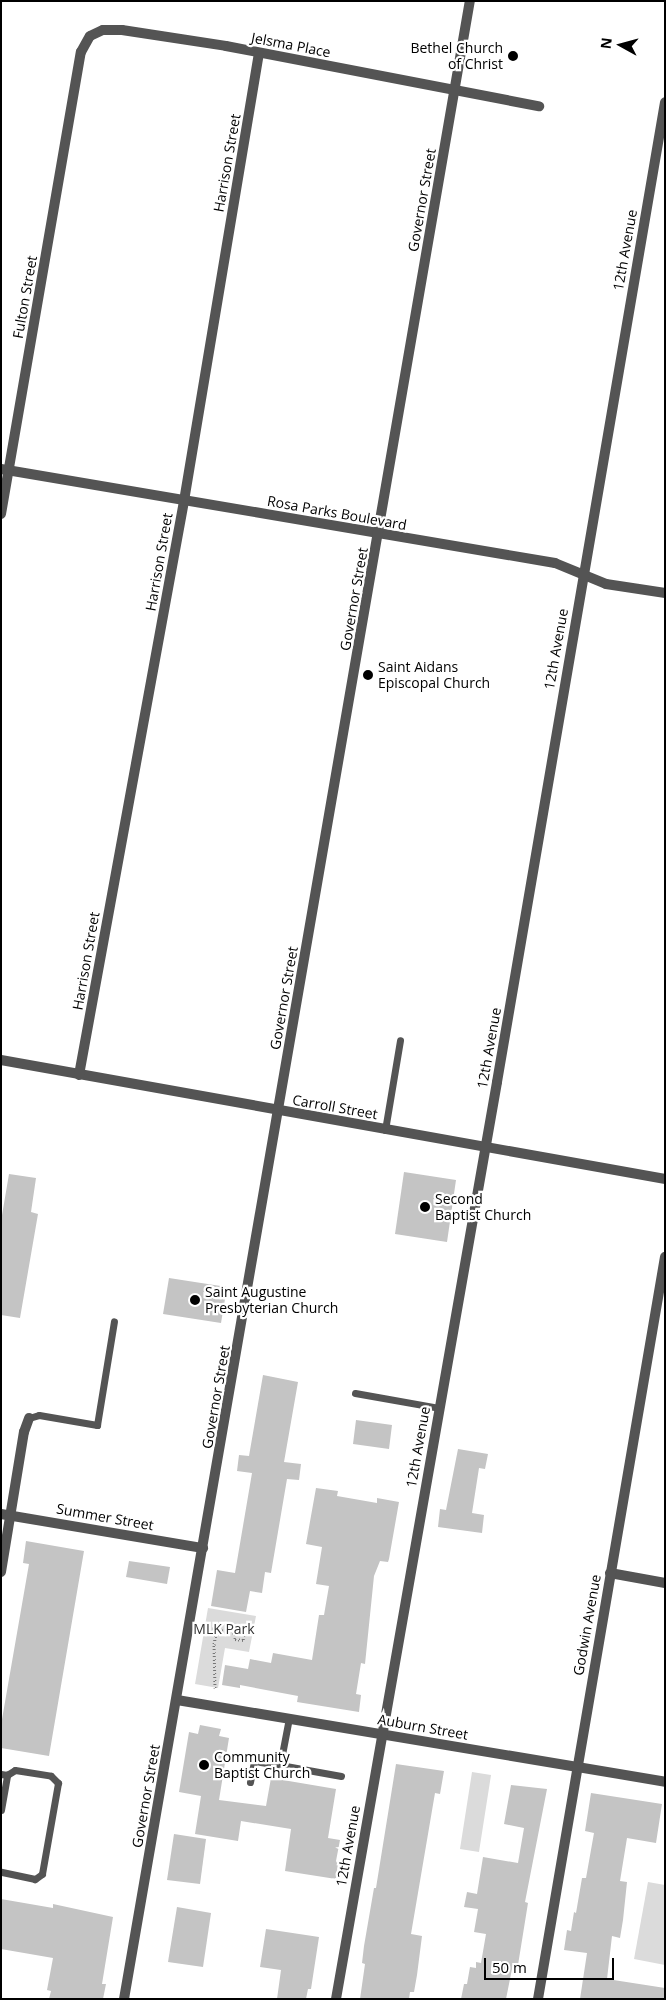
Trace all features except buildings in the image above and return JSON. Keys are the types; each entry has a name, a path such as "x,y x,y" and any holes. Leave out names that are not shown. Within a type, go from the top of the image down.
{"street":[{"name":"Governor Street","path":"124,1999 204,1548 470,1"},
{"name":"Jelsma Place","path":"75,86 81,52 90,36 103,30 122,30 259,53 539,106"},
{"name":"Harrison Street","path":"79,1076 184,501 259,53"},
{"name":"Fulton Street","path":"1,514 5,470 75,86"},
{"name":"12th Avenue","path":"336,1999 665,102"},
{"name":"Rosa Parks Boulevard","path":"5,470 555,563 582,576 606,584 665,593"},
{"name":"Carroll Street","path":"1,1060 79,1076 665,1179"},
{"name":"Godwin Avenue","path":"538,1999 576,1767 665,1257"},
{"path":"1,1572 6,1515 24,1432 29,1418"},
{"name":"Summer Street","path":"6,1515 204,1548"},
{"path":"610,1574 665,1583"},
{"name":"Auburn Street","path":"177,1700 665,1782"}],"lane":[{"path":"385,1130 400,1040"},
{"path":"29,1418 39,1415 97,1424 114,1321"},
{"path":"355,1393 439,1408"},
{"path":"280,1765 289,1718"},
{"path":"250,1782 254,1761 341,1776"},
{"path":"1,1810 4,1775 15,1770 51,1776 58,1783 42,1874 36,1878 1,1872"}],"path":[{"path":"215,1688 214,1644 218,1623"},
{"path":"237,1626 246,1628 243,1640 235,1639 236,1632 237,1626"},
{"path":"205,1627 236,1632"}],"green space":[{"name":"MLK Park","path":"208,1608 256,1616 249,1652 225,1648 218,1688 195,1684"},
{"path":"472,1772 491,1775 479,1852 460,1849"},
{"path":"648,1882 665,1885 665,1965 634,1959"}],"place":[{"name":"Bethel Church of Christ","path":"513,56"},
{"name":"Saint Aidans Episcopal Church","path":"368,675"},
{"name":"Second Baptist Church","path":"425,1207"},
{"name":"Saint Augustine Presbyterian Church","path":"195,1300"},
{"name":"Community Baptist Church","path":"204,1765"}]}
